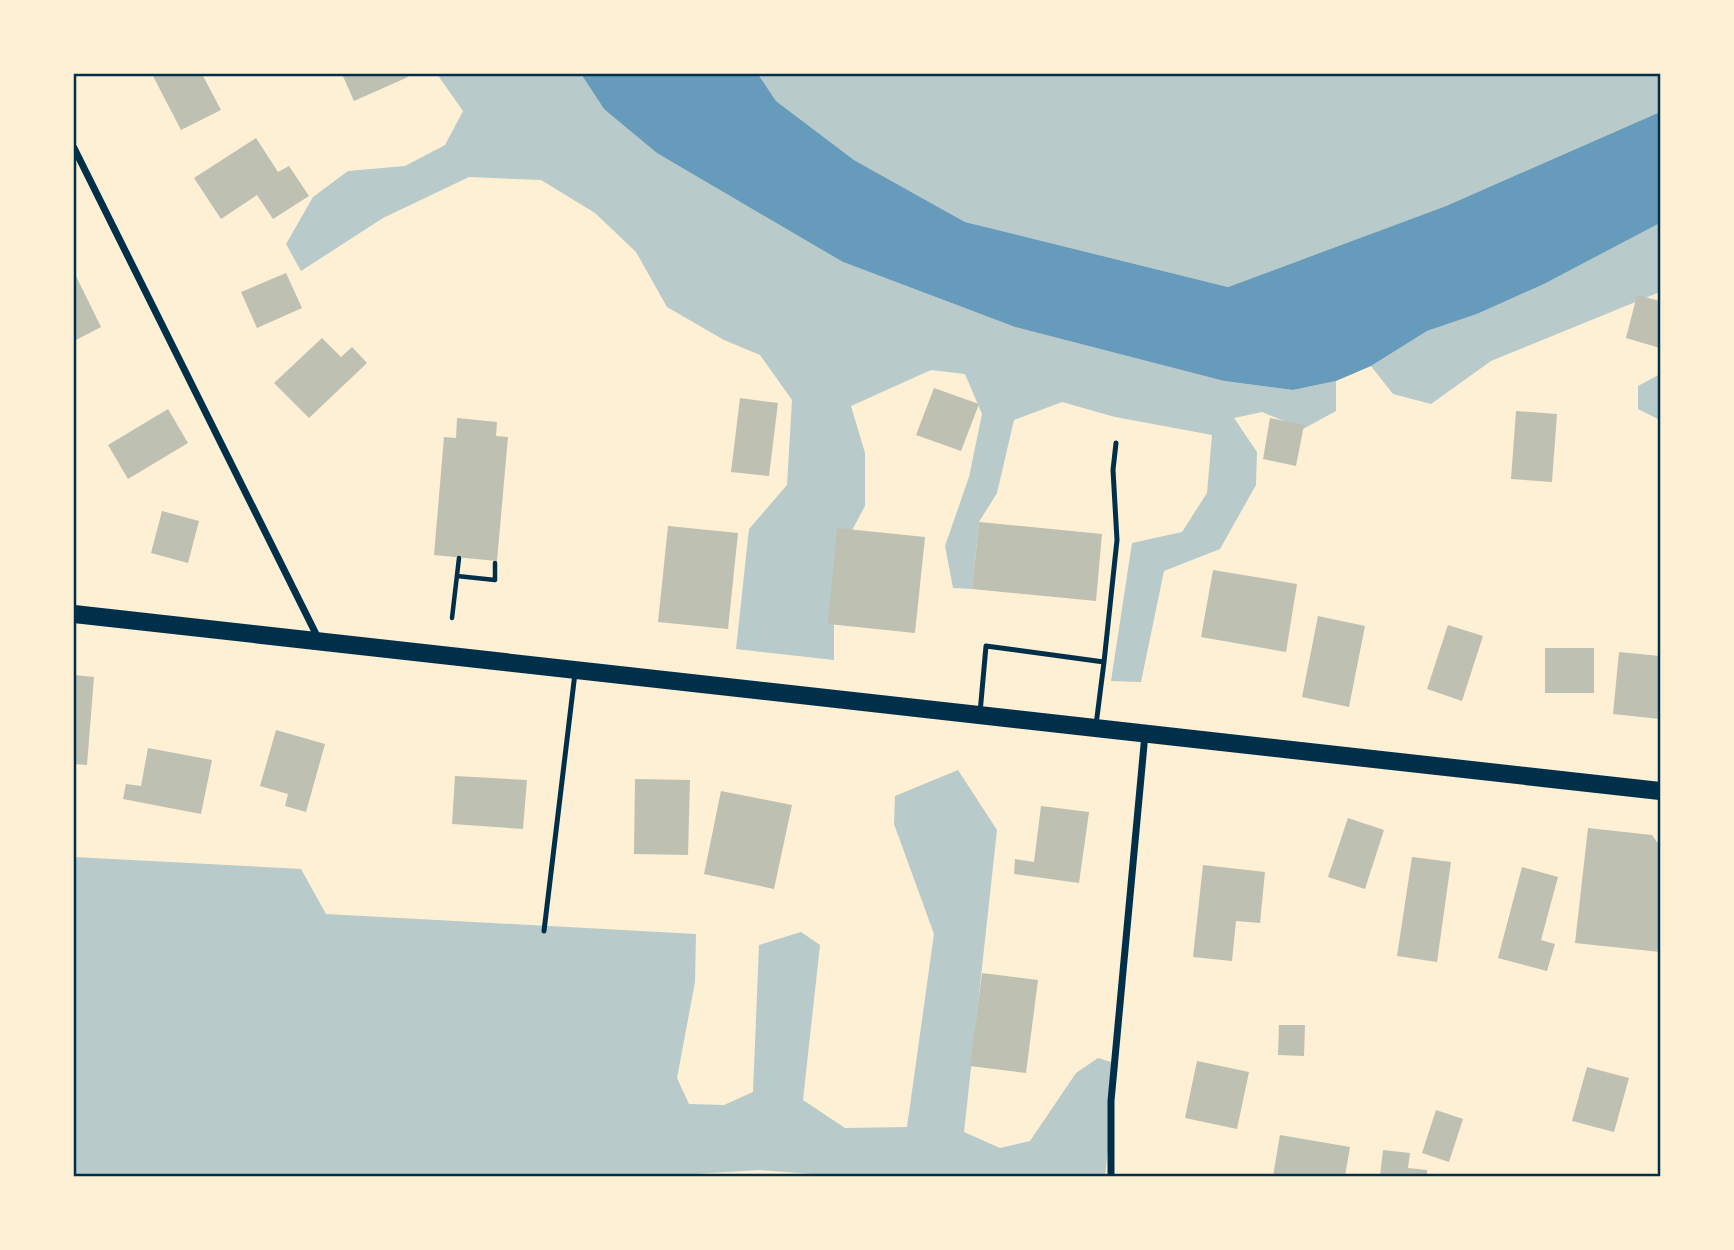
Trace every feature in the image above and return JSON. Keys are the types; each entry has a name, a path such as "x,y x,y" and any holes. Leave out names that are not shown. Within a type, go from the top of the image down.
{"main road":[{"path":"74,614 1661,791"}],"street":[{"path":"74,148 320,642"},
{"path":"1111,1177 1111,1101 1145,734"}],"lane":[{"path":"1096,728 1117,540 1113,470 1116,443"},
{"path":"980,715 986,646 1104,662"},
{"path":"544,931 575,670"}],"path":[{"path":"452,618 459,558"},
{"path":"457,576 495,580 495,563"}],"shaded area":[{"path":"437,74 581,74 604,109 843,262 1015,327 1224,381 1293,390 1336,381 1336,411 1303,429 1262,412 1234,418 1257,452 1256,485 1220,549 1164,571 1141,682 1111,681 1132,543 1182,532 1207,493 1212,435 1115,417 1062,402 1014,420 997,493 979,522 972,589 953,588 945,546 969,477 982,414 965,374 931,370 851,406 865,453 865,506 834,564 834,660 736,649 749,529 787,485 792,400 760,355 724,340 667,307 636,252 595,213 541,180 469,177 383,218 301,271 286,244 313,197 348,171 405,166 445,145 463,111"},
{"path":"758,74 1660,74 1660,112 1446,206 1228,287 965,222 854,160 776,101"},
{"path":"1660,223 1660,292 1491,361 1431,404 1393,394 1371,366 1427,331 1477,314 1544,284"},
{"path":"1660,374 1660,420 1638,409 1638,386"},
{"path":"958,770 997,830 964,1132 1000,1148 1030,1141 1076,1073 1098,1058 1118,1064 1105,1176 840,1176 759,1170 663,1176 74,1176 74,857 301,869 326,914 696,934 695,982 677,1078 689,1104 724,1105 753,1092 759,945 801,932 820,945 803,1100 845,1128 907,1127 934,934 894,824 895,796"}],"water":[{"path":"581,74 758,74 776,101 854,160 965,222 1228,287 1446,206 1660,112 1660,223 1544,284 1477,314 1427,331 1371,366 1336,381 1293,390 1224,381 1015,327 843,262 657,153 604,109"}],"building":[{"path":"152,74 202,74 221,110 181,130"},
{"path":"342,74 406,74 408,77 354,101"},
{"path":"256,138 278,172 289,166 309,196 273,219 257,195 221,219 194,178"},
{"path":"74,272 101,327 74,341"},
{"path":"286,273 302,308 257,328 241,292"},
{"path":"1637,295 1660,301 1660,348 1626,338"},
{"path":"322,338 341,357 352,347 367,363 309,418 274,383"},
{"path":"934,388 979,404 961,451 916,435"},
{"path":"740,398 778,403 769,476 731,472"},
{"path":"168,409 188,443 128,479 108,445"},
{"path":"1516,411 1557,414 1552,482 1511,479"},
{"path":"457,418 497,422 496,436 508,437 497,561 434,555 444,437 456,438"},
{"path":"1270,418 1304,425 1296,466 1263,459"},
{"path":"162,511 199,521 188,563 151,553"},
{"path":"979,522 1102,534 1096,601 972,589"},
{"path":"668,526 738,533 728,629 658,622"},
{"path":"837,528 925,537 915,633 828,624"},
{"path":"1213,570 1297,584 1286,652 1201,637"},
{"path":"1318,616 1365,626 1349,707 1302,697"},
{"path":"1448,625 1483,636 1462,701 1427,689"},
{"path":"1545,648 1594,648 1594,693 1545,693"},
{"path":"1619,652 1660,656 1660,719 1613,714"},
{"path":"74,675 94,677 87,765 74,764"},
{"path":"276,730 325,744 306,812 285,806 288,794 260,786"},
{"path":"148,748 212,760 201,814 123,799 126,784 141,786"},
{"path":"455,776 527,780 523,829 452,824"},
{"path":"635,779 690,780 688,855 634,854"},
{"path":"721,791 792,805 774,889 704,874"},
{"path":"1041,806 1089,812 1079,883 1014,874 1015,859 1034,862"},
{"path":"1348,818 1384,830 1365,889 1328,877"},
{"path":"1588,828 1652,835 1660,846 1660,952 1575,943"},
{"path":"1412,857 1451,862 1437,962 1397,956"},
{"path":"1203,865 1265,872 1260,923 1236,921 1232,961 1193,957"},
{"path":"1522,867 1558,877 1541,940 1555,944 1547,971 1498,958"},
{"path":"982,973 1038,980 1026,1073 970,1066"},
{"path":"1279,1025 1305,1025 1304,1056 1278,1055"},
{"path":"1197,1061 1249,1072 1237,1129 1185,1118"},
{"path":"1587,1067 1629,1078 1614,1132 1572,1121"},
{"path":"1436,1110 1463,1119 1449,1162 1422,1153"},
{"path":"1280,1135 1350,1147 1345,1176 1273,1176"},
{"path":"1383,1150 1410,1153 1408,1168 1427,1170 1427,1176 1380,1176"}]}
